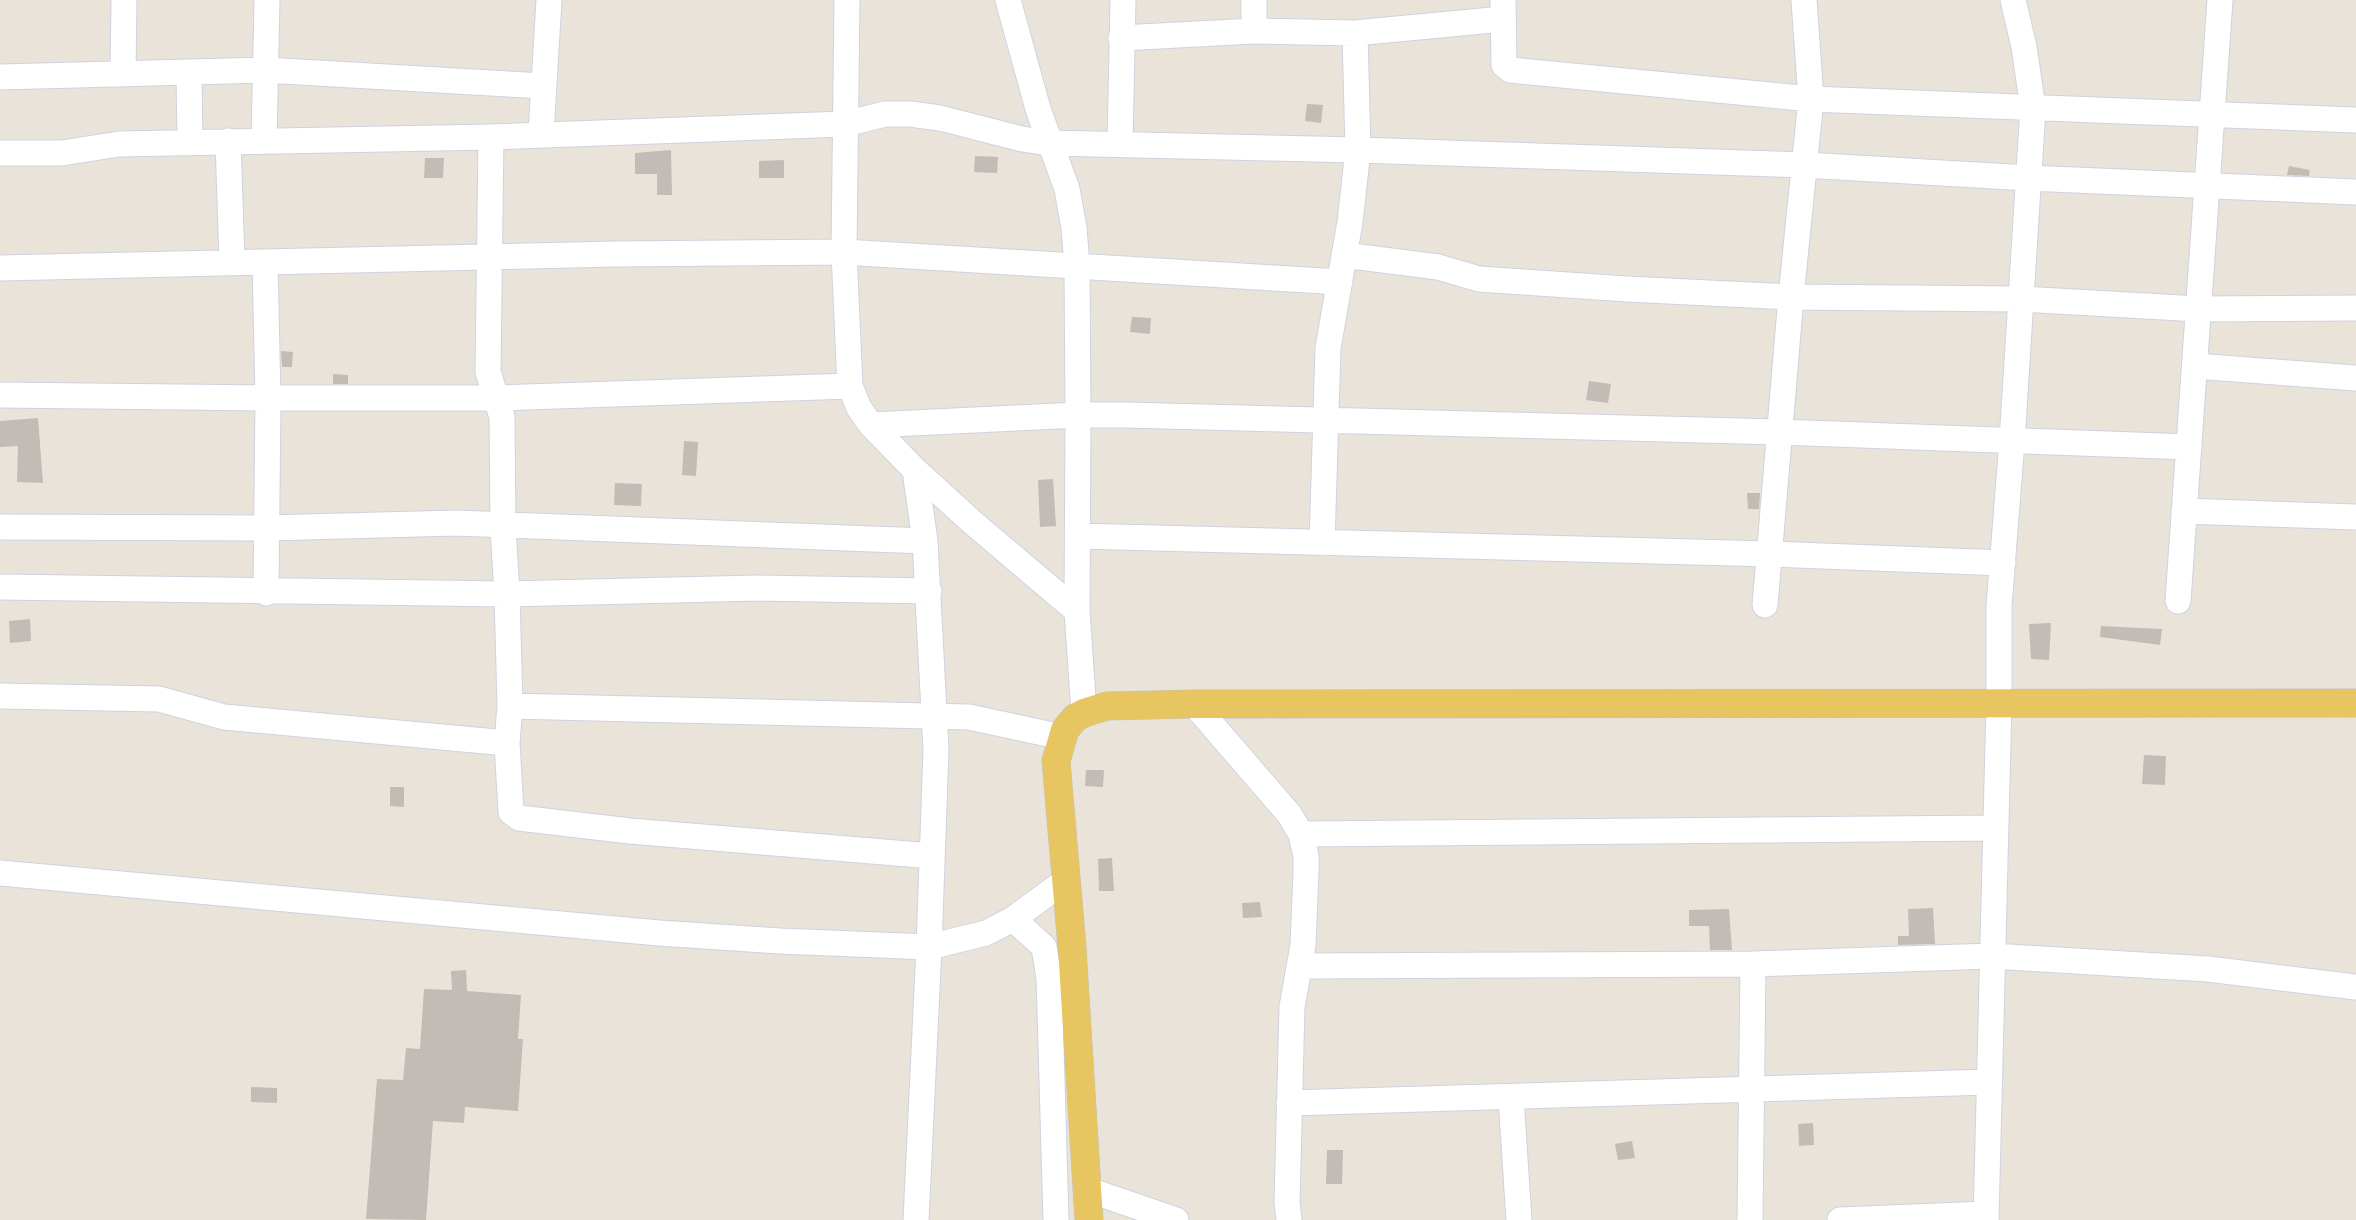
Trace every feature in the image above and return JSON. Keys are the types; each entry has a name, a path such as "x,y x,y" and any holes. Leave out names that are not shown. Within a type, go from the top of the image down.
{"main road":[{"path":"1089,1220 1056,761 1062,737 1075,718 1084,713 1107,706 1194,704 2356,702"}],"street":[{"path":"123,74 124,0"},
{"path":"264,141 267,0"},
{"path":"541,134 549,0 553,0"},
{"path":"847,0 844,252 850,386 859,408 872,425 915,470 965,516 1077,611"},
{"path":"1008,0 1049,143 1071,204 1077,265 1077,611 1084,713"},
{"path":"1120,144 1123,0"},
{"path":"1254,0 1254,31"},
{"path":"1765,605 1771,554 1791,297 1811,99 1804,0"},
{"path":"1840,1220 1986,1217 1999,703 1999,606 2012,441 2033,108 2024,47 2013,0"},
{"path":"2178,601 2220,0"},
{"path":"1121,38 1254,31 1356,33 1503,9 1504,65 1510,70 1811,99 2356,120"},
{"path":"1322,543 1328,348 1340,282 1358,150 1356,33"},
{"path":"0,77 265,70 543,86"},
{"path":"189,73 190,143"},
{"path":"0,153 62,153 119,144 491,137 845,124 885,114 924,115 1022,139 1049,143 1358,150 1805,165 2028,178 2356,192"},
{"path":"491,137 488,372 490,385 497,398 502,417 503,527 510,706 507,743 510,808 514,816 630,831 932,856"},
{"path":"228,141 232,262"},
{"path":"0,268 490,257 844,252 1340,282"},
{"path":"1344,255 1438,267 1480,279 1791,297 2021,299 2199,308 2356,308"},
{"path":"265,262 268,398 266,592"},
{"path":"2195,366 2356,378"},
{"path":"0,394 268,398 497,398 850,386"},
{"path":"872,425 1078,415 1780,432 2189,447"},
{"path":"915,470 925,541 936,716 929,946 916,1220"},
{"path":"2184,512 2356,517"},
{"path":"0,527 267,528 456,524 925,541"},
{"path":"1078,536 1771,554 2003,563"},
{"path":"0,587 507,594 758,588 929,591"},
{"path":"0,696 159,699 224,716 507,743"},
{"path":"1194,704 1289,814 1301,834 1306,856 1304,929 1292,1007 1288,1103 1287,1202 1289,1220"},
{"path":"510,706 936,716 997,722 1062,737"},
{"path":"1301,834 1996,828"},
{"path":"0,874 649,932 799,942 929,946 986,933 1013,919 1066,880"},
{"path":"1013,919 1044,946 1049,978 1056,1220"},
{"path":"1299,966 1753,964 1992,956 2208,969 2356,987"},
{"path":"1750,1220 1750,1090 1753,964"},
{"path":"1288,1103 1512,1098 1989,1082"},
{"path":"1512,1098 1519,1220"},
{"path":"1086,1189 1176,1220"}],"building":[{"path":"1307,104 1323,105 1321,123 1305,121"},
{"path":"671,150 672,195 657,195 657,174 635,174 635,153"},
{"path":"975,156 998,157 997,173 974,172"},
{"path":"425,158 444,158 443,178 424,178"},
{"path":"784,160 784,178 759,178 759,161"},
{"path":"2289,166 2310,170 2309,176 2287,175"},
{"path":"1132,317 1151,318 1150,334 1130,332"},
{"path":"281,351 293,352 292,367 282,367"},
{"path":"333,374 348,375 348,384 333,384"},
{"path":"1589,381 1611,384 1608,403 1586,400"},
{"path":"38,418 43,483 17,482 18,446 0,447 0,421"},
{"path":"684,441 698,442 696,476 682,475"},
{"path":"1053,479 1056,526 1040,527 1038,480"},
{"path":"615,483 642,484 641,506 614,505"},
{"path":"1747,493 1760,493 1759,509 1748,509"},
{"path":"30,619 31,641 10,643 9,621"},
{"path":"2051,623 2049,660 2031,659 2029,624"},
{"path":"2101,626 2162,629 2160,645 2100,637"},
{"path":"2144,755 2166,756 2165,785 2142,784"},
{"path":"1086,770 1104,770 1103,787 1085,786"},
{"path":"390,787 404,787 404,807 390,806"},
{"path":"1112,858 1114,891 1099,891 1098,859"},
{"path":"1260,902 1262,917 1243,918 1242,903"},
{"path":"1933,908 1935,944 1898,945 1898,936 1909,936 1908,909"},
{"path":"1729,909 1732,950 1710,950 1709,926 1689,926 1689,910"},
{"path":"466,970 467,991 521,995 518,1039 523,1039 518,1111 465,1107 464,1123 433,1121 426,1220 366,1219 377,1079 403,1080 406,1048 420,1049 424,989 452,990 451,971"},
{"path":"251,1087 277,1088 277,1103 251,1102"},
{"path":"1813,1123 1814,1145 1799,1146 1798,1124"},
{"path":"1632,1141 1635,1158 1618,1160 1615,1144"},
{"path":"1327,1150 1343,1150 1342,1184 1326,1184"}]}
